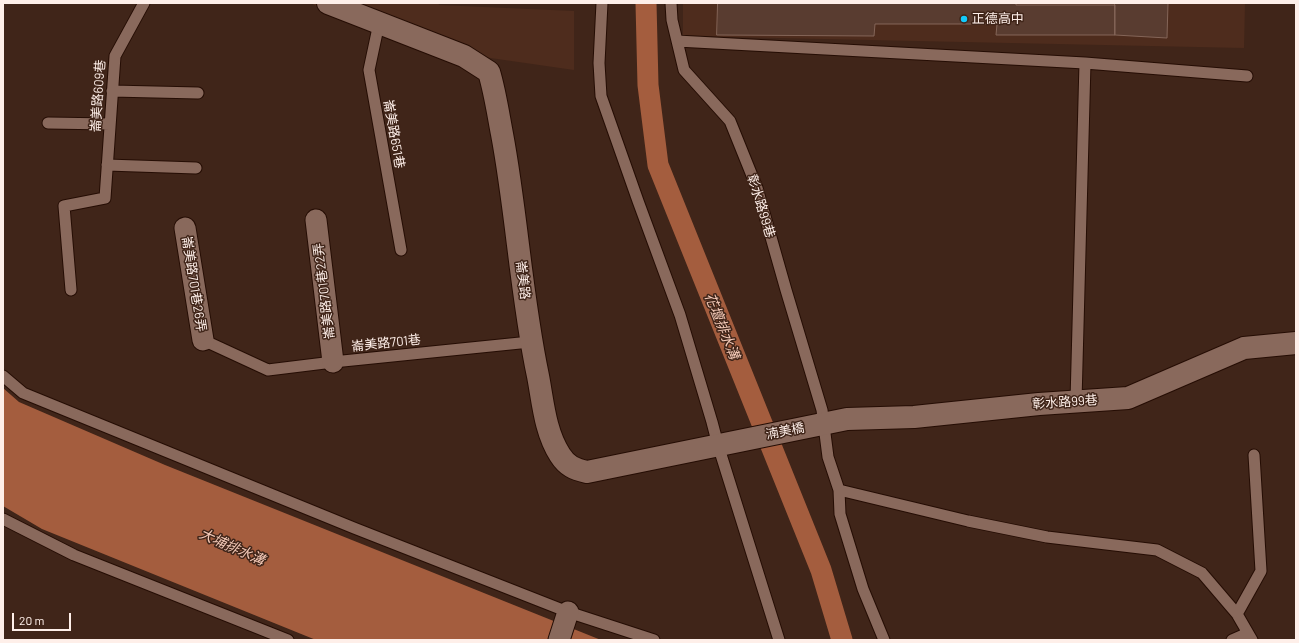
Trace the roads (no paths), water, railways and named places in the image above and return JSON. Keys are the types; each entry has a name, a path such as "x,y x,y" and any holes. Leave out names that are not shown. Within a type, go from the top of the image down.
{"street":[{"name":"崙美路","path":"328,3 464,56 489,72 494,87 509,170 530,342 549,430 560,455 568,464 574,469 587,472 758,436"},
{"name":"崙美路701巷22弄","path":"316,220 333,362"},
{"name":"崙美路701巷26弄","path":"185,228 203,340"},
{"name":"彰水路99巷","path":"818,425 847,419 914,417 1039,404 1128,398 1244,348 1296,343"},
{"name":"湳美橋","path":"758,436 818,425"}],"lane":[{"name":"崙美路609巷","path":"71,290 64,206 105,198 115,56 144,3"},
{"path":"602,3 600,63 601,96 680,315 718,445 779,640"},
{"name":"彰水路99巷","path":"671,3 672,20 684,70 730,121 758,188 786,290 822,410 818,425 839,490 840,514 863,588 884,640"},
{"name":"崙美路651巷","path":"379,23 369,70 400,250"},
{"path":"677,41 1085,64 1247,76"},
{"path":"1076,402 1085,64"},
{"path":"112,91 198,93"},
{"path":"48,123 110,124"},
{"path":"107,165 196,168"},
{"name":"崙美路701巷","path":"203,340 268,370 530,342"},
{"path":"3,376 23,393 347,525 564,625 654,640"},
{"path":"1237,614 1261,571 1254,455"},
{"path":"839,490 968,521 1047,537 1157,550 1202,573 1237,614 1250,637 1232,640"},
{"path":"3,519 74,555 288,640"}],"water":[{"name":"大埔排水溝","path":"3,388 19,402 165,465 601,640 316,640 42,529 3,506"}],"waterway":[{"name":"花壇排水溝","path":"646,3 648,85 658,165 821,570 842,640"}],"place":[{"name":"正德高中","path":"964,19"}]}
